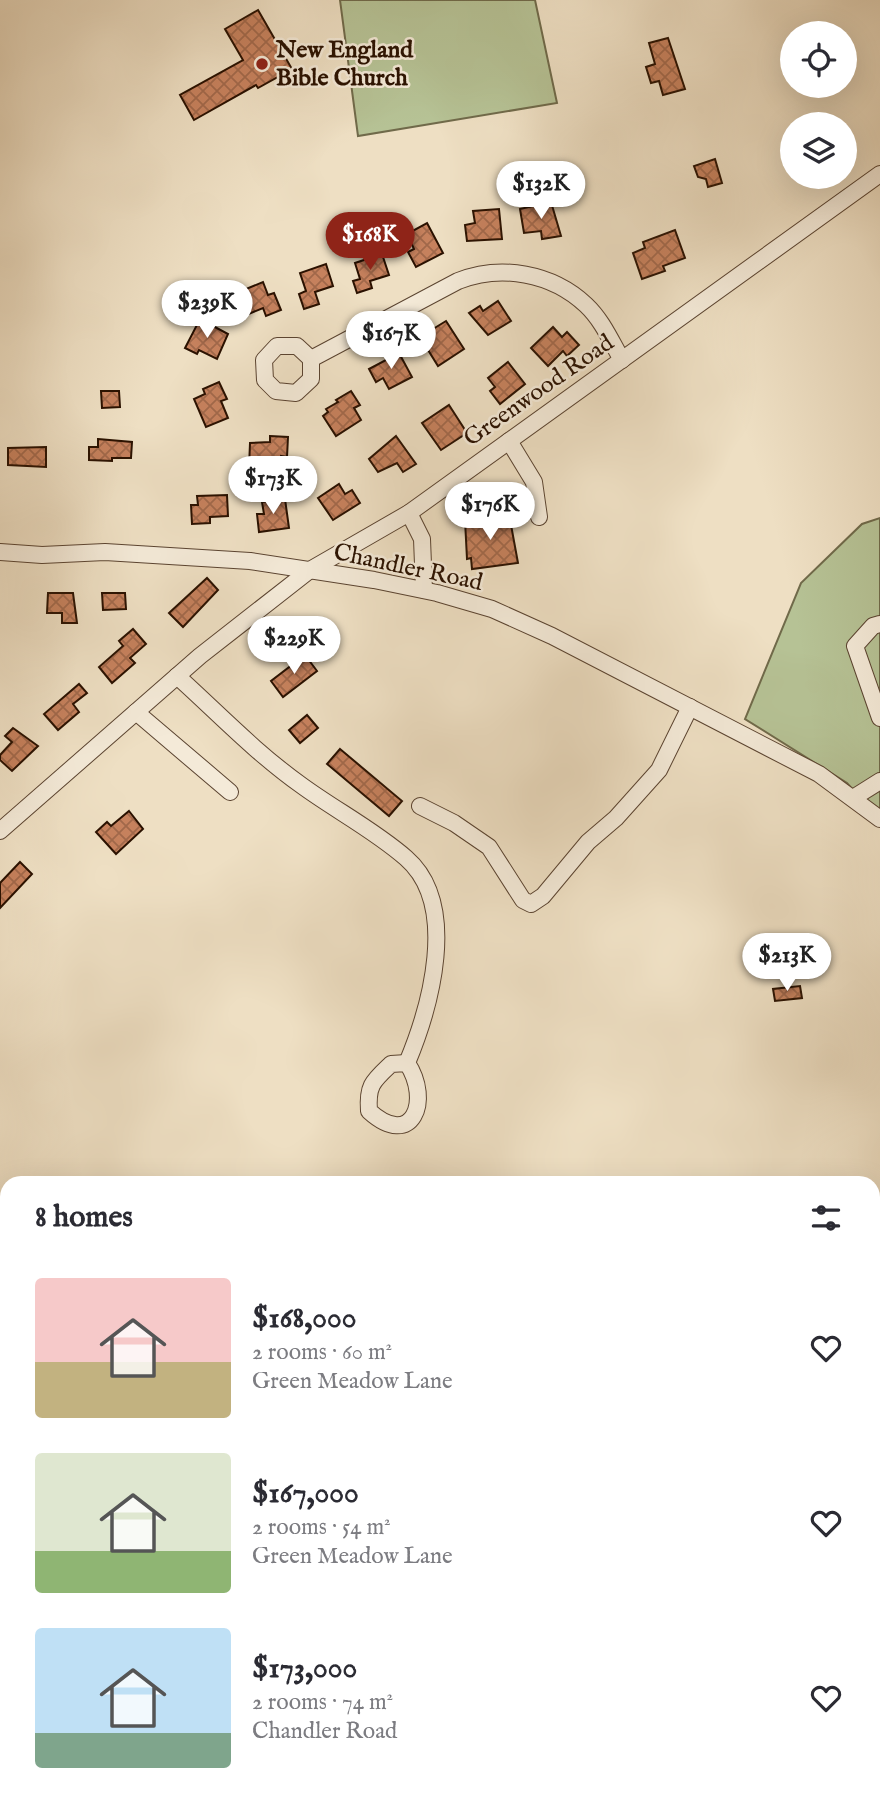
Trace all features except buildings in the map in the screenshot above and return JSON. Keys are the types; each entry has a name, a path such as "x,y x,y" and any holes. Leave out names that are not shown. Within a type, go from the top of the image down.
{"street":[{"name":"Greenwood Road","path":"0,831 177,676 310,570 409,513 880,174"},
{"path":"311,359 458,281 472,275 501,272 536,276 571,293 598,318 622,360"},
{"path":"509,441 534,482 539,517"},
{"path":"409,513 422,539 424,590"},
{"name":"Chandler Road","path":"0,552 42,555 105,552 250,561 424,590 492,609 552,636 819,774 880,819"},
{"path":"880,624 873,626 855,646 880,718"},
{"path":"177,676 299,784 409,860 429,893 436,922 437,953 429,1000 407,1063"},
{"path":"420,806 454,823 489,847 523,900 531,904 543,896 588,842 616,818 659,770 690,707"},
{"path":"136,712 230,792"},
{"path":"853,798 880,781"}],"green space":[{"path":"340,0 535,0 557,103 358,136"},
{"path":"880,518 880,820 847,783 745,719 801,583 862,524"}],"place":[{"name":"New England Bible Church","path":"262,64"}]}
